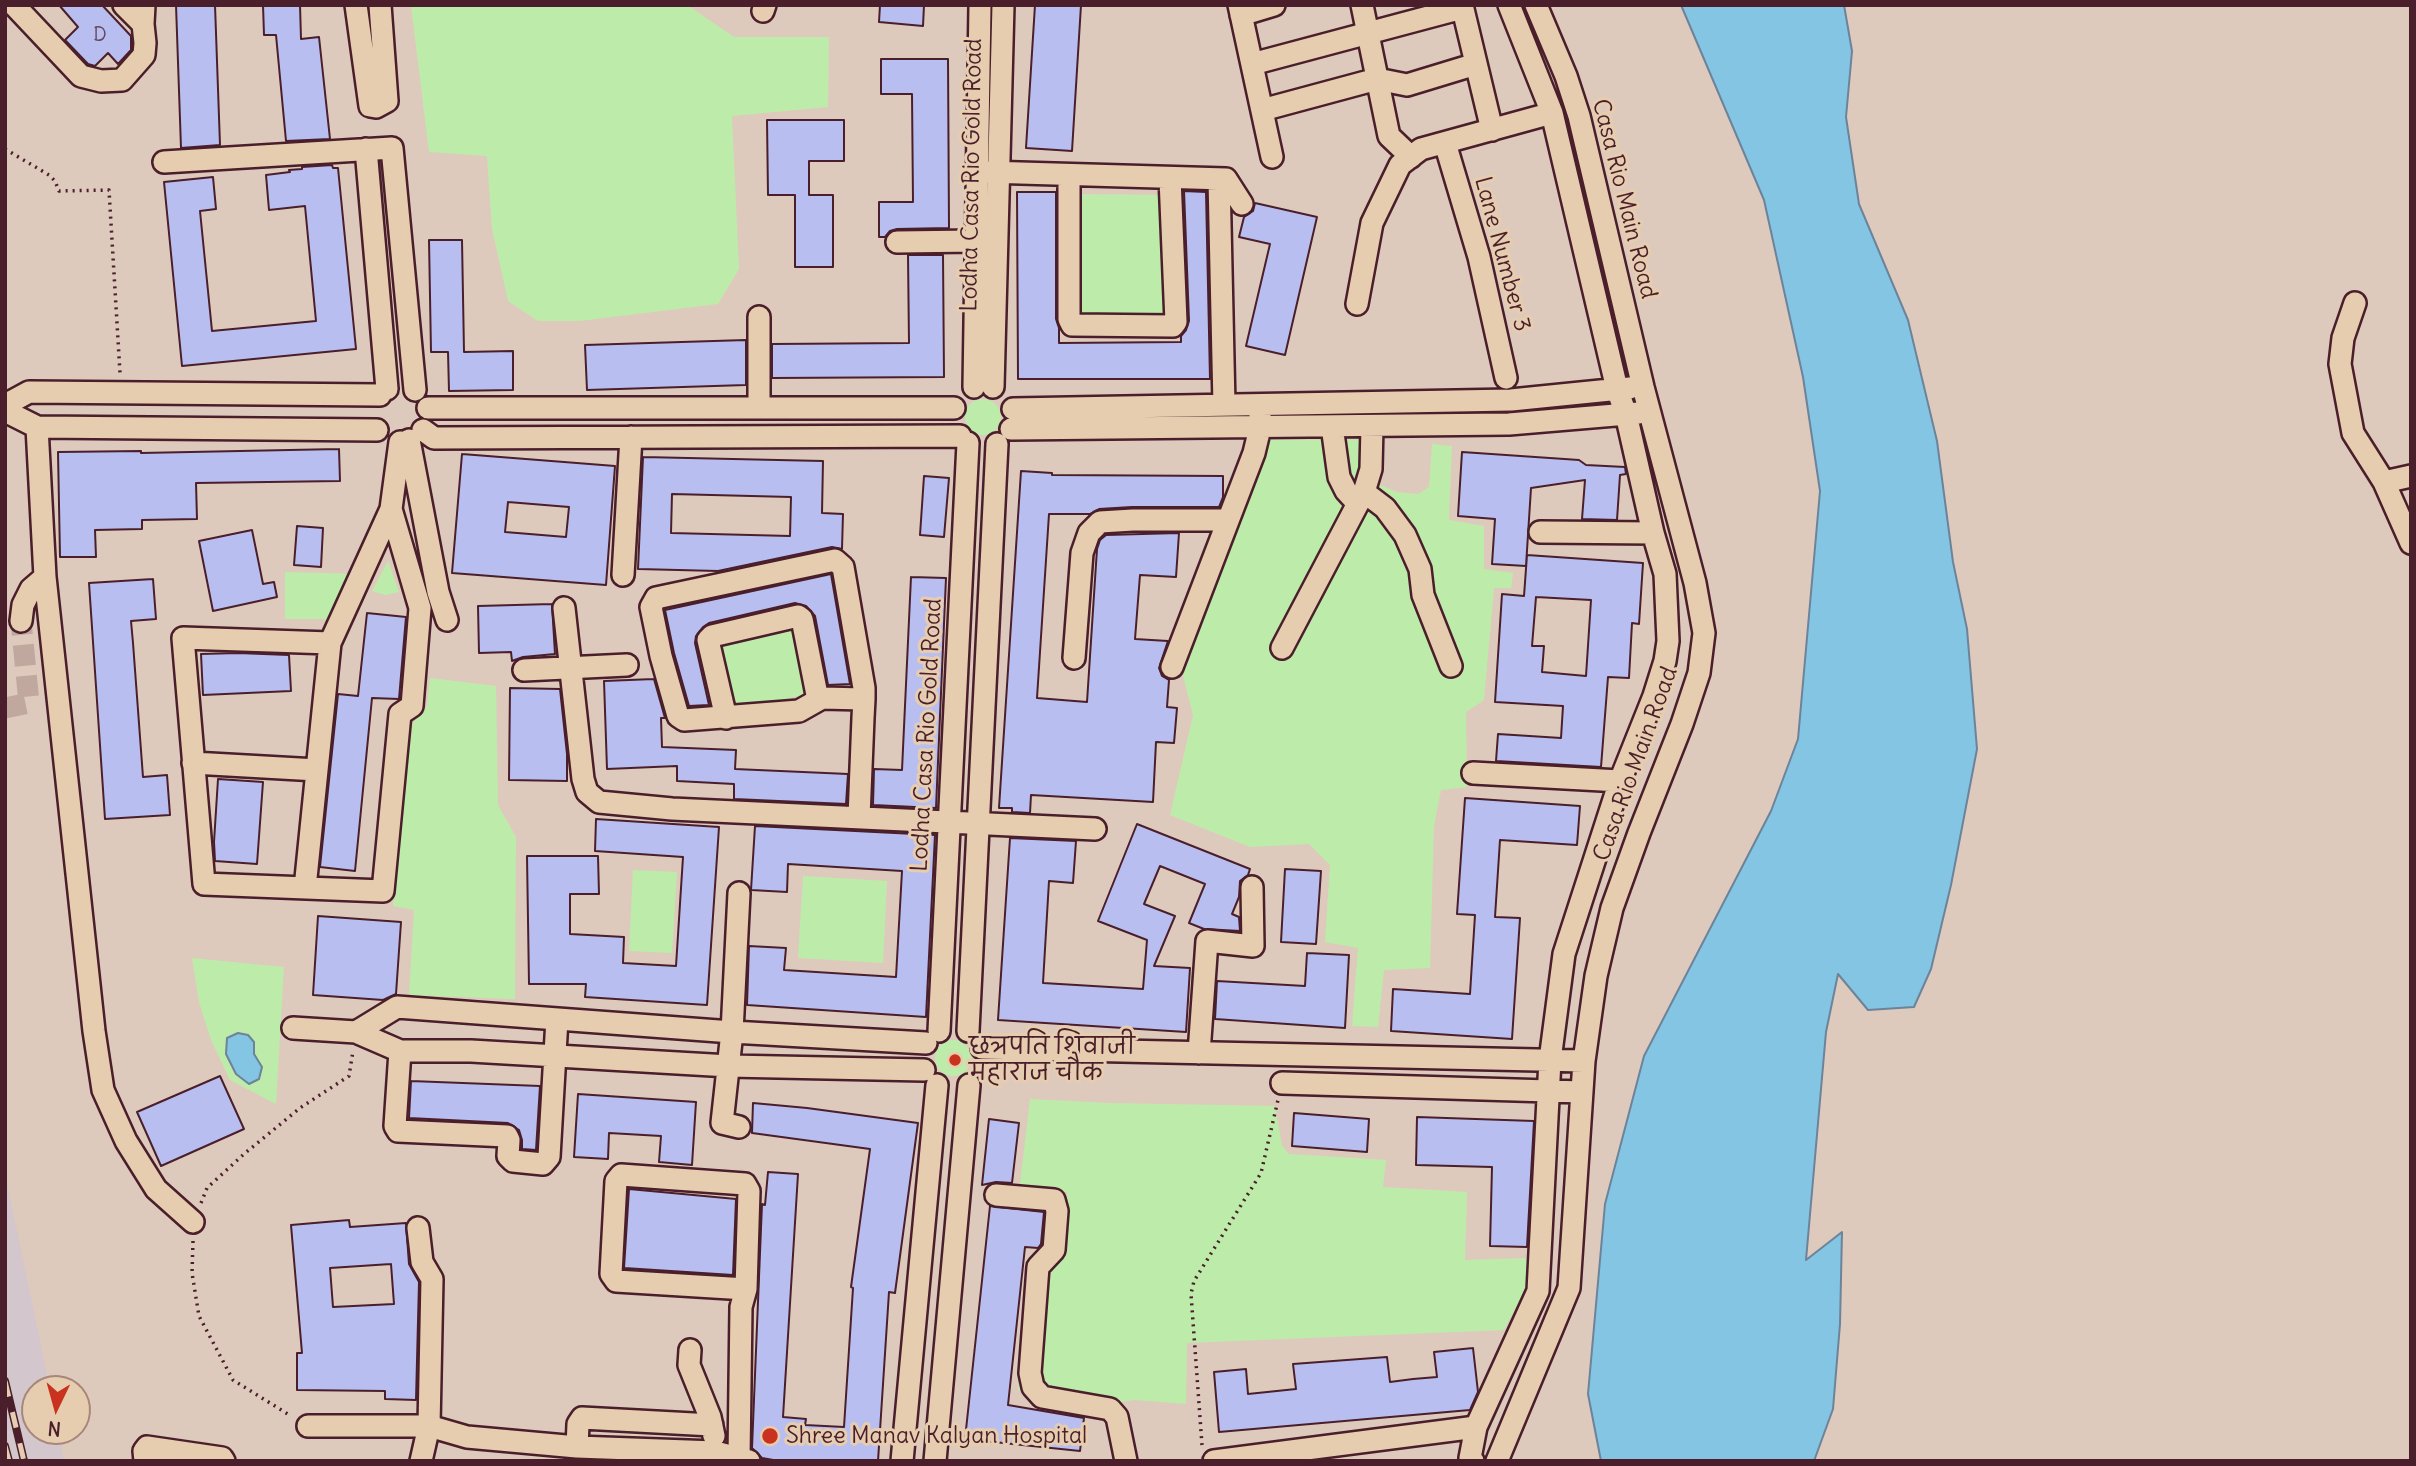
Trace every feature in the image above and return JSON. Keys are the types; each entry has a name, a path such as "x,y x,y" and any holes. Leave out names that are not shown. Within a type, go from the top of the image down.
{"street":[{"path":"13,5 81,76 101,81 122,80 144,55 143,15 124,5"},
{"path":"356,5 370,106 376,107 387,100 380,5"},
{"name":"Lodha Casa Rio Gold Road","path":"980,5 988,172 984,387"},
{"name":"Lodha Casa Rio Gold Road","path":"984,387 976,241 988,172 1003,5"},
{"path":"1272,158 1240,10 1275,5"},
{"path":"1362,5 1389,136 1411,157"},
{"name":"Casa Rio Main Road","path":"1473,1461 1470,1458 1476,1427 1538,1291 1550,1060 1564,954 1620,781 1654,696 1668,641 1665,574 1626,414 1617,389 1552,113 1509,5"},
{"name":"Casa Rio Main Road","path":"1497,1461 1569,1287 1584,1061 1596,976 1612,908 1699,673 1704,632 1695,583 1643,387 1579,116 1566,76 1536,5"},
{"path":"1252,64 1462,6 1492,130"},
{"path":"1262,110 1377,79 1407,85 1476,64"},
{"path":"1357,304 1372,223 1400,165 1422,149 1552,113"},
{"name":"Lane Number 3","path":"1445,143 1479,257 1506,378"},
{"path":"164,162 391,148 415,390"},
{"path":"366,149 384,392 372,412 377,429 383,436 964,440 988,447 1007,427 1224,405 1482,401 1643,387"},
{"path":"988,172 1219,178 1230,182 1242,204"},
{"path":"1069,176 1069,319 1072,325 1173,326 1170,178"},
{"path":"1219,178 1224,405"},
{"path":"897,242 976,241"},
{"path":"2356,303 2343,338 2340,364 2353,433 2384,482 2411,543"},
{"path":"759,317 759,408"},
{"path":"5,405 29,392 384,392 406,386 422,396 428,408 428,422 411,437 391,509 330,643 305,888"},
{"path":"428,408 954,408 958,399 984,387 1003,392 1007,427 978,823 968,1031"},
{"path":"1482,401 1483,424"},
{"path":"1172,667 1254,453 1260,428 1260,404"},
{"path":"1290,404 1290,427"},
{"name":"Lodha Casa Rio Gold Road","path":"902,1461 930,1078 921,1059 932,1037 949,822 964,440 952,418 954,408"},
{"path":"5,411 37,427 377,429"},
{"path":"1007,427 1260,428 1483,424 1651,412"},
{"path":"1332,426 1339,477 1346,491 1385,508 1405,535 1420,569 1423,595 1451,666"},
{"path":"1282,648 1361,498 1371,469 1373,426"},
{"path":"37,427 45,577 94,1031 103,1090 126,1141 156,1189 193,1222"},
{"path":"411,437 438,592 447,620"},
{"path":"623,575 631,437"},
{"path":"2384,482 2411,476"},
{"path":"330,643 183,638 204,884 383,891 400,715 412,706 420,608 391,509"},
{"path":"1074,658 1082,553 1089,533 1100,522 1228,520"},
{"path":"1540,532 1653,533"},
{"path":"859,817 864,699 864,688 843,567 835,560 656,598 651,607 678,716 684,720 799,711 822,698 864,699"},
{"path":"21,621 23,605 31,589 45,577"},
{"path":"564,608 583,779 587,792 598,802 672,809 1095,829"},
{"path":"726,718 708,640 712,636 798,616 802,619 818,700"},
{"path":"524,670 627,665"},
{"path":"193,763 317,770"},
{"path":"1473,773 1620,781"},
{"path":"1199,1053 1207,941 1253,946 1252,887"},
{"path":"739,893 732,1032 722,1123 739,1127"},
{"path":"293,1028 356,1032 400,1051 471,1051 930,1078 956,1089 969,1085 981,1072 984,1062 979,1042 968,1031 952,1027 932,1037 732,1032 397,1007 356,1032"},
{"path":"471,1051 473,1014"},
{"path":"400,1051 395,1126 398,1131 507,1136 508,1156 513,1161 543,1164 549,1157 557,1019"},
{"path":"982,1048 1584,1061"},
{"path":"1282,1083 1583,1092"},
{"path":"934,1461 969,1085"},
{"path":"307,1426 429,1426 467,1437 577,1447 715,1452 744,1460 741,1307 746,1289 749,1191 745,1184 621,1175 617,1181 611,1274 616,1281 746,1289"},
{"path":"996,1195 1054,1200 1057,1211 1054,1250 1038,1268 1030,1373 1033,1387 1042,1397 1110,1409 1117,1417 1126,1461"},
{"path":"418,1228 422,1262 432,1279 429,1426 421,1461"},
{"path":"690,1350 689,1365 712,1425 715,1452"},
{"path":"577,1447 578,1424 582,1418 712,1425"},
{"path":"1208,1454 1280,1457 1476,1427"},
{"path":"145,1461 144,1451 147,1447 222,1458 223,1461"}],"path":[{"path":"5,149 50,174 59,191 109,190 121,392"},
{"path":"307,1426 233,1380 199,1315 192,1273 193,1222 207,1188 300,1108 349,1076 356,1032"},
{"path":"1208,1454 1191,1294 1194,1282 1261,1173 1282,1083"}],"shaded area":[{"path":"5,1173 47,1375 21,1375 21,1445 61,1445 64,1461 5,1461"}],"green space":[{"path":"687,5 734,37 829,37 828,107 732,116 739,269 718,304 579,321 538,321 508,301 492,229 487,156 429,152 411,6"},
{"path":"1077,194 1166,195 1164,325 1076,324"},
{"path":"983,399 996,404 1001,417 996,430 983,435 970,430 965,417 970,404"},
{"path":"1379,439 1380,485 1397,492 1418,494 1429,487 1432,444 1452,446 1449,520 1484,526 1484,569 1513,573 1511,588 1494,588 1484,700 1466,712 1467,787 1441,790 1434,825 1430,968 1384,970 1378,1027 1352,1026 1358,948 1325,942 1330,865 1309,844 1250,847 1170,815 1193,715 1180,664 1265,459 1265,440"},
{"path":"388,561 399,592 385,595 372,591"},
{"path":"285,572 358,574 338,613 327,619 285,619"},
{"path":"795,622 806,694 731,712 712,641"},
{"path":"430,678 496,686 498,805 516,837 515,999 409,995 414,910 393,906 409,728 427,706"},
{"path":"633,870 677,872 672,953 629,951"},
{"path":"803,876 887,881 883,963 798,958"},
{"path":"192,958 284,967 276,1104 230,1080 211,1040 199,1002"},
{"path":"953,1040 966,1045 971,1058 966,1071 953,1076 940,1071 935,1058 940,1045"},
{"path":"1030,1099 1275,1106 1282,1146 1289,1154 1386,1160 1383,1187 1467,1192 1465,1260 1528,1258 1529,1282 1504,1330 1187,1343 1186,1404 1135,1400 1120,1402 1098,1397 1018,1390 1031,1254 1062,1258 1067,1192 1020,1184"}],"water":[{"path":"1681,5 1844,5 1852,51 1846,117 1859,204 1908,320 1937,441 1953,562 1967,629 1977,749 1951,885 1931,969 1914,1007 1868,1010 1838,974 1826,1032 1806,1260 1842,1232 1840,1324 1833,1409 1814,1461 1601,1461 1588,1394 1605,1204 1644,1056 1771,811 1798,739 1820,491 1803,377 1764,200"},
{"path":"238,1033 248,1035 254,1042 254,1054 262,1067 259,1079 249,1084 236,1074 226,1054 227,1038"}],"building":[{"path":"59,5 102,5 131,36 131,50 118,64 108,53 95,66 88,64 65,40 78,27"},
{"path":"176,5 215,5 220,145 181,148"},
{"path":"263,5 300,5 301,39 319,37 330,139 286,141 276,35 264,35"},
{"path":"880,5 924,5 923,26 879,22"},
{"path":"1035,5 1081,5 1072,151 1026,148"},
{"path":"881,59 948,59 949,228 897,229 890,231 885,237 879,237 879,202 913,202 912,94 881,94"},
{"path":"767,120 844,120 844,161 809,161 809,195 833,195 833,267 795,267 795,195 768,195"},
{"path":"332,165 333,168 338,168 356,349 182,366 164,182 213,177 216,209 200,211 212,331 316,321 305,206 269,210 266,175 290,172 289,170 302,167"},
{"path":"1184,191 1206,192 1210,379 1018,379 1017,192 1056,192 1056,319 1059,343 1181,342 1181,336 1189,321"},
{"path":"1255,203 1317,217 1285,355 1246,346 1270,244 1239,237 1244,217 1253,211"},
{"path":"429,240 462,240 464,352 513,351 513,390 449,391 448,352 431,352"},
{"path":"908,255 943,255 944,377 772,378 772,344 909,343"},
{"path":"746,340 746,385 587,390 585,345"},
{"path":"339,449 340,481 196,483 197,519 142,520 142,529 95,530 96,557 60,557 58,452"},
{"path":"1462,452 1579,460 1586,465 1625,467 1626,474 1620,475 1617,520 1582,519 1585,480 1531,488 1526,566 1492,564 1495,519 1458,516"},
{"path":"462,454 615,466 606,585 452,573","holes":["508,502 569,507 566,537 505,532"]},
{"path":"643,457 823,461 822,513 843,514 842,549 832,547 718,571 638,569","holes":["672,494 791,497 790,536 671,533"]},
{"path":"1021,471 1052,475 1223,476 1223,497 1219,507 1132,507 1099,509 1090,514 1049,514 1037,698 1087,702 1097,549 1100,540 1106,535 1179,533 1176,577 1140,575 1135,639 1168,641 1159,668 1162,676 1169,680 1167,707 1177,708 1174,743 1156,742 1153,802 1031,795 1030,813 999,808"},
{"path":"924,476 949,478 944,537 920,535"},
{"path":"297,526 323,528 321,567 294,565"},
{"path":"252,530 263,584 274,582 277,597 213,611 199,541"},
{"path":"1527,555 1643,563 1639,624 1632,623 1629,678 1608,677 1601,767 1496,761 1498,734 1561,738 1563,706 1495,702 1502,594 1524,596","holes":["1536,597 1591,600 1586,676 1542,672 1544,646 1532,646"]},
{"path":"831,574 850,684 828,685 815,616 806,606 795,603 709,623 703,627 696,636 695,643 709,705 689,706 665,610"},
{"path":"911,577 946,578 936,808 873,805 874,769 902,770"},
{"path":"153,579 156,619 131,621 143,777 167,775 170,815 105,819 89,583"},
{"path":"552,604 555,654 523,657 512,661 511,652 479,653 478,606"},
{"path":"367,613 406,617 399,699 372,698 355,871 320,867 338,694 358,696"},
{"path":"201,654 289,655 291,691 203,695"},
{"path":"654,679 665,718 661,718 662,747 736,750 735,769 848,774 846,804 734,799 734,784 677,781 677,766 607,769 604,681"},
{"path":"510,688 560,689 567,781 509,780"},
{"path":"218,779 263,782 257,864 215,861"},
{"path":"1465,798 1580,806 1577,845 1500,840 1495,917 1520,918 1512,1039 1391,1031 1393,989 1470,994 1475,915 1457,914"},
{"path":"596,819 719,827 707,1005 585,997 586,984 529,984 527,856 598,856 599,894 570,894 570,934 624,937 623,963 676,966 683,857 595,851"},
{"path":"1137,824 1250,869 1248,875 1240,881 1239,897 1232,914 1239,917 1240,931 1204,929 1189,923 1205,884 1160,866 1144,904 1175,916 1154,966 1190,968 1186,1032 998,1020 1010,838 1076,841 1073,883 1049,881 1043,983 1143,989 1147,940 1098,921"},
{"path":"755,826 935,835 926,1017 747,1005 749,946 786,948 784,970 896,977 902,871 788,864 787,892 751,890"},
{"path":"1285,869 1321,871 1316,944 1281,942"},
{"path":"318,916 401,922 396,994 383,1000 313,995"},
{"path":"1307,953 1349,955 1345,1028 1215,1019 1217,981 1305,986"},
{"path":"220,1076 244,1129 161,1166 137,1112"},
{"path":"411,1081 540,1086 536,1150 522,1149 519,1130 508,1123 409,1118"},
{"path":"578,1094 696,1102 692,1165 659,1162 661,1136 609,1133 608,1159 574,1157"},
{"path":"753,1103 918,1123 895,1293 889,1292 878,1461 779,1461 762,1458 752,1448 762,1204 765,1205 768,1172 798,1174 783,1417 806,1419 805,1425 844,1427 851,1287 870,1149 752,1133"},
{"path":"1294,1113 1369,1119 1367,1152 1292,1146"},
{"path":"1417,1117 1534,1121 1527,1247 1490,1246 1492,1167 1416,1165"},
{"path":"989,1119 1019,1123 1012,1183 982,1185"},
{"path":"629,1189 736,1199 733,1275 624,1268"},
{"path":"990,1206 1044,1212 1041,1244 1038,1248 1025,1247 1008,1405 1084,1418 1080,1451 965,1439"},
{"path":"349,1220 350,1227 406,1223 409,1264 419,1282 416,1400 385,1399 385,1391 297,1390 297,1353 302,1353 291,1225","holes":["391,1264 394,1304 333,1307 330,1268"]},
{"path":"1473,1348 1478,1392 1470,1410 1219,1432 1214,1372 1246,1369 1248,1394 1296,1389 1293,1364 1387,1357 1390,1382 1437,1377 1434,1352"}],"tunnel":[{"path":"5,708 29,703 21,621"}],"railway":[{"path":"5,1381 24,1461"},
{"path":"5,1446 9,1461"}],"place":[{"name":"छत्रपति शिवाजी महाराज चौक","path":"955,1060"},
{"name":"Shree Manav Kalyan Hospital","path":"770,1436"}]}
